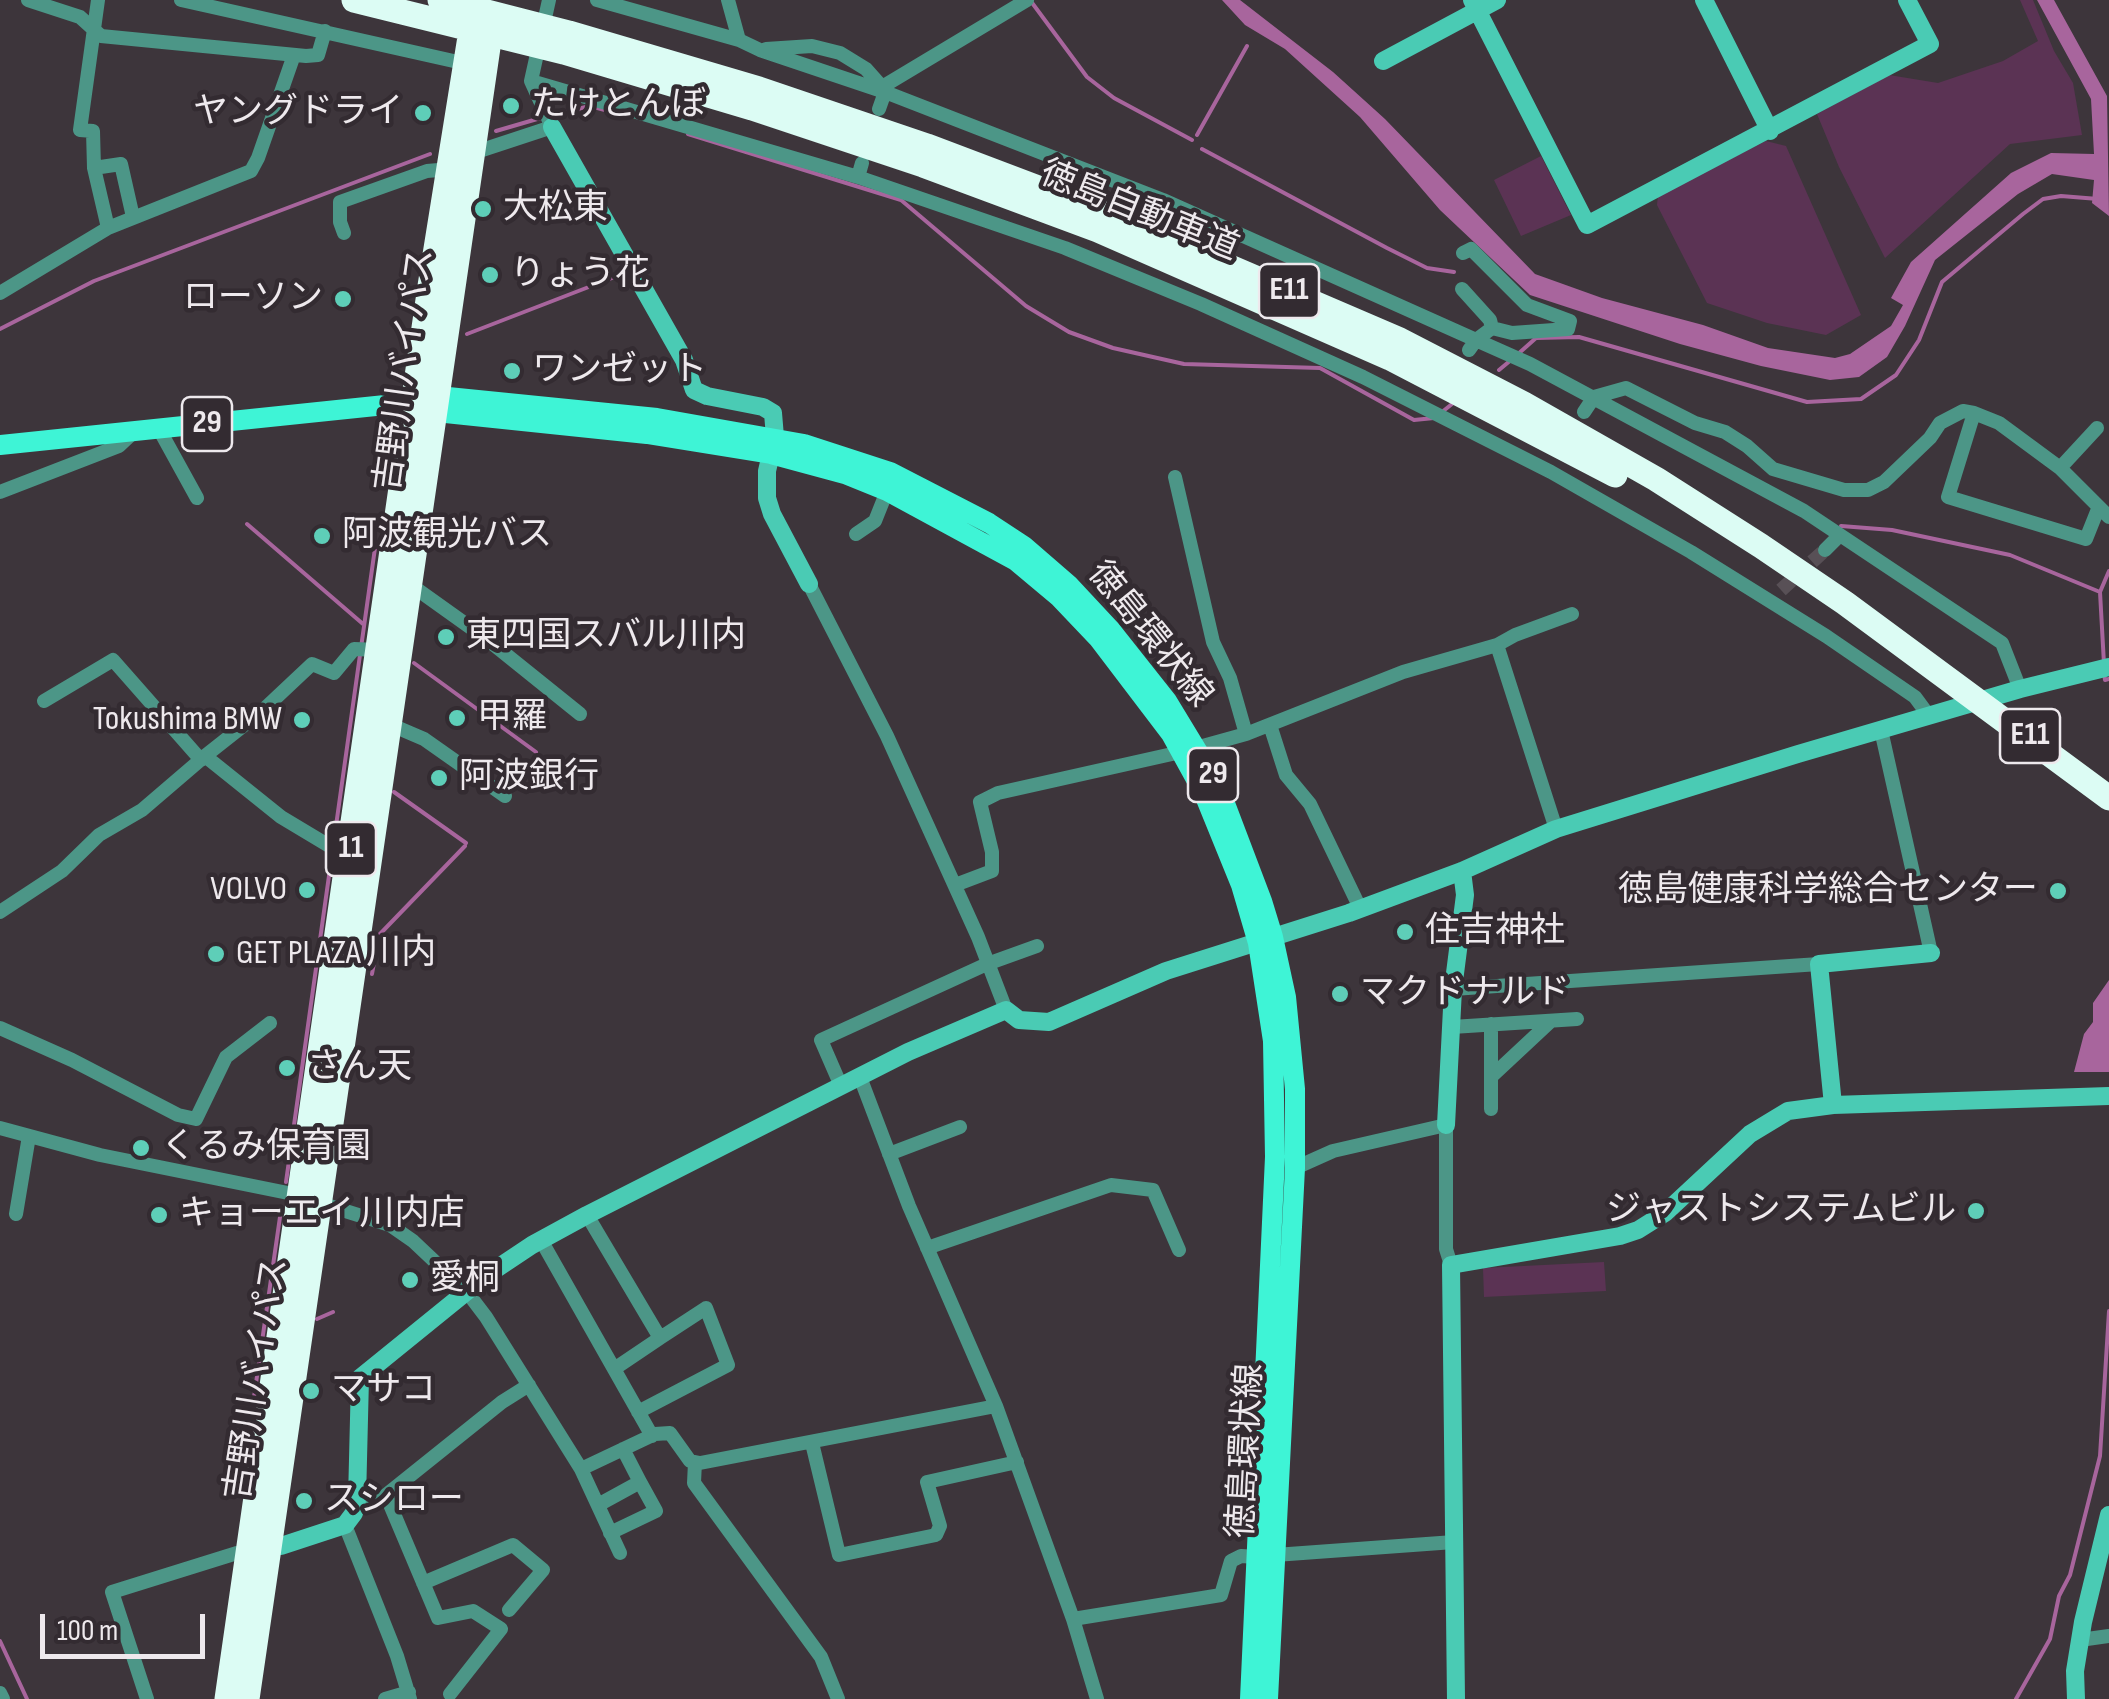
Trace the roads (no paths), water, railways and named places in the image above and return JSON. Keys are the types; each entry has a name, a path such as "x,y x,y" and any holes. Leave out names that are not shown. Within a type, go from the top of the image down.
{"highway":[{"name":"徳島自動車道","path":"354,0 436,9 566,42 1098,230 1358,344 1649,492 1948,678 2109,798"},
{"name":"吉野川バイパス","path":"227,1699 258,1549 411,585 450,169 476,0"},
{"name":"吉野川バイパス","path":"311,1199 339,850 366,650 429,403 473,154 495,0"},
{"name":"吉野川バイパス","path":"247,1699 258,1549"}],"main road":[{"name":"徳島環状線","path":"0,445 429,403 657,418 773,446 851,458 923,486 1024,546 1069,585 1110,629 1234,823 1292,1040 1295,1168 1266,1556 1250,1699"},
{"name":"徳島環状線","path":"773,446 887,491 1004,554 1059,597 1190,750"},
{"name":"徳島環状線","path":"1266,940 1276,1094 1266,1556 1268,1699"}],"street":[{"path":"28,0 80,17 101,36 318,55 325,31"},
{"path":"98,0 80,130 92,130 94,168 108,228"},
{"path":"181,0 467,64"},
{"path":"549,0 531,81 548,120 684,360 694,390 770,409 774,420 773,446 766,481 772,514 887,736 1006,1010 1019,1020 1048,1022 1166,971 1360,908 1462,871 1556,830 1880,730 2104,669"},
{"path":"597,0 740,40 884,90 1163,200 1476,345 1530,364 1840,535 2002,643 2020,690"},
{"path":"728,0 740,40"},
{"path":"880,109 884,90 1027,0"},
{"path":"1383,61 1474,5 1497,0"},
{"path":"1704,0 1770,130"},
{"path":"1474,5 1587,225 1930,44 1907,0"},
{"path":"760,50 812,46 830,50 866,69 884,90"},
{"path":"0,293 108,228 250,171 294,55"},
{"path":"531,81 860,170 1065,248 1129,267 1554,465 1776,596 1898,684 1923,705 1928,716"},
{"path":"473,154 548,120"},
{"path":"94,168 121,164 133,218"},
{"path":"344,233 340,202 427,170 450,169"},
{"path":"1154,217 1163,200"},
{"path":"1463,253 1471,249 1527,305 1570,322 1568,329 1512,332 1492,328"},
{"path":"1462,289 1490,320 1492,328"},
{"path":"1476,345 1492,328"},
{"path":"1584,412 1594,396 1626,388 1724,432 1748,446 1773,470 1844,490 1868,490 1884,482 1940,424 1964,411 1974,412 1998,423 2060,468 2104,513 2086,539 1948,497 1974,412"},
{"path":"159,428 197,498"},
{"path":"2060,468 2096,428"},
{"path":"0,492 119,446 135,431"},
{"path":"1175,477 1213,642 1230,678 1246,734"},
{"path":"856,534 874,521 887,491"},
{"path":"1825,550 1840,535"},
{"path":"411,585 488,640 580,714"},
{"path":"954,885 992,871 992,852 980,802 998,793 1246,734 1403,672 1497,646 1514,635 1572,614"},
{"path":"1497,646 1556,830"},
{"path":"0,912 62,871 100,835 142,810 262,711 312,664 334,673 366,650"},
{"path":"44,702 114,660 203,758 281,817 339,850"},
{"path":"389,724 424,739 505,796"},
{"path":"1270,726 1286,774 1318,818 1360,908"},
{"path":"1453,989 1931,953 1880,730"},
{"path":"1456,1699 1446,1126 1453,989 1465,895 1462,871"},
{"path":"841,1086 820,1040 987,964 1037,946"},
{"path":"1819,964 1832,1105"},
{"path":"385,1699 409,1696 350,1517 360,1378 487,1275 541,1240 841,1086 1006,1010"},
{"path":"1452,1027 1577,1019"},
{"path":"1491,1078 1551,1021"},
{"path":"0,1028 72,1060 162,1108 196,1119 226,1056 270,1024"},
{"path":"1491,1024 1491,1109"},
{"path":"860,1077 927,1248 996,1406 1097,1699"},
{"path":"1451,1265 1638,1230 1665,1213 1767,1121 1788,1111 1832,1105 2109,1096"},
{"path":"1295,1168 1333,1151 1446,1126"},
{"path":"889,1154 960,1127"},
{"path":"0,1128 100,1156 311,1199 390,1225 467,1292 581,1469 620,1552"},
{"path":"16,1214 29,1136"},
{"path":"927,1248 1111,1185 1153,1190 1179,1250"},
{"path":"587,1215 660,1338"},
{"path":"541,1240 652,1436"},
{"path":"614,1369 706,1308 728,1366 638,1412"},
{"path":"148,1699 112,1592 237,1553 282,1546 350,1517 386,1495 502,1402 530,1385"},
{"path":"581,1469 652,1436 670,1433 690,1462 695,1462 996,1406"},
{"path":"812,1443 839,1555 936,1535 940,1526 928,1482 1017,1462"},
{"path":"610,1533 656,1512 624,1449"},
{"path":"695,1462 694,1483 820,1656 838,1699"},
{"path":"598,1506 640,1482"},
{"path":"386,1495 438,1618 474,1612 501,1629 450,1694"},
{"path":"2076,1699 2080,1640 2109,1516"},
{"path":"1072,1619 1220,1595 1231,1561 1241,1556 1454,1542"},
{"path":"424,1583 513,1545 542,1570 509,1610"},
{"path":"2080,1640 2109,1636"}],"waterway":[{"path":"1030,0 1087,77 1114,98 1192,140"},
{"path":"1197,135 1247,46"},
{"path":"553,115 590,106 627,116"},
{"path":"496,131 544,117"},
{"path":"688,134 901,200 1026,306 1069,332 1113,348 1184,364 1320,368 1414,420 1434,418"},
{"path":"1202,149 1427,268 1454,272"},
{"path":"0,329 94,281 430,154"},
{"path":"1518,354 1536,338 1579,337 1807,402 1861,399 1896,375 1919,340 1942,282 2043,199 2098,199"},
{"path":"467,334 625,273"},
{"path":"1499,370 1511,360"},
{"path":"1442,412 1452,404"},
{"path":"247,524 363,624"},
{"path":"1841,526 1892,530 2010,555 2100,592"},
{"path":"286,1182 375,548"},
{"path":"2104,664 2100,592 2109,571"},
{"path":"414,663 536,752"},
{"path":"2104,673 2105,680 2109,679"},
{"path":"394,792 466,843"},
{"path":"372,974 379,935 465,846"},
{"path":"254,1397 281,1210"},
{"path":"2016,1699 2050,1639 2100,1456 2109,1311"},
{"path":"317,1319 333,1312"},
{"path":"0,1641 27,1699"}],"tunnel":[{"path":"1781,590 1825,550"}],"place":[{"name":"たけとんぼ","path":"511,106"},
{"name":"ヤングドライ","path":"423,113"},
{"name":"大松東","path":"483,209"},
{"name":"りょう花","path":"490,275"},
{"name":"ローソン","path":"343,299"},
{"name":"ワンゼット","path":"512,371"},
{"name":"阿波観光バス","path":"322,536"},
{"name":"東四国スバル川内","path":"446,637"},
{"name":"甲羅","path":"457,718"},
{"name":"Tokushima BMW","path":"302,720"},
{"name":"阿波銀行","path":"439,778"},
{"name":"VOLVO","path":"307,890"},
{"name":"徳島健康科学総合センター","path":"2058,891"},
{"name":"住吉神社","path":"1405,932"},
{"name":"GET PLAZA 川内","path":"216,954"},
{"name":"マクドナルド","path":"1340,994"},
{"name":"さん天","path":"287,1068"},
{"name":"くるみ保育園","path":"141,1148"},
{"name":"ジャストシステムビル","path":"1976,1211"},
{"name":"キョーエイ 川内店","path":"159,1215"},
{"name":"愛桐","path":"410,1280"},
{"name":"マサコ","path":"311,1391"},
{"name":"スシロー","path":"304,1501"}]}
